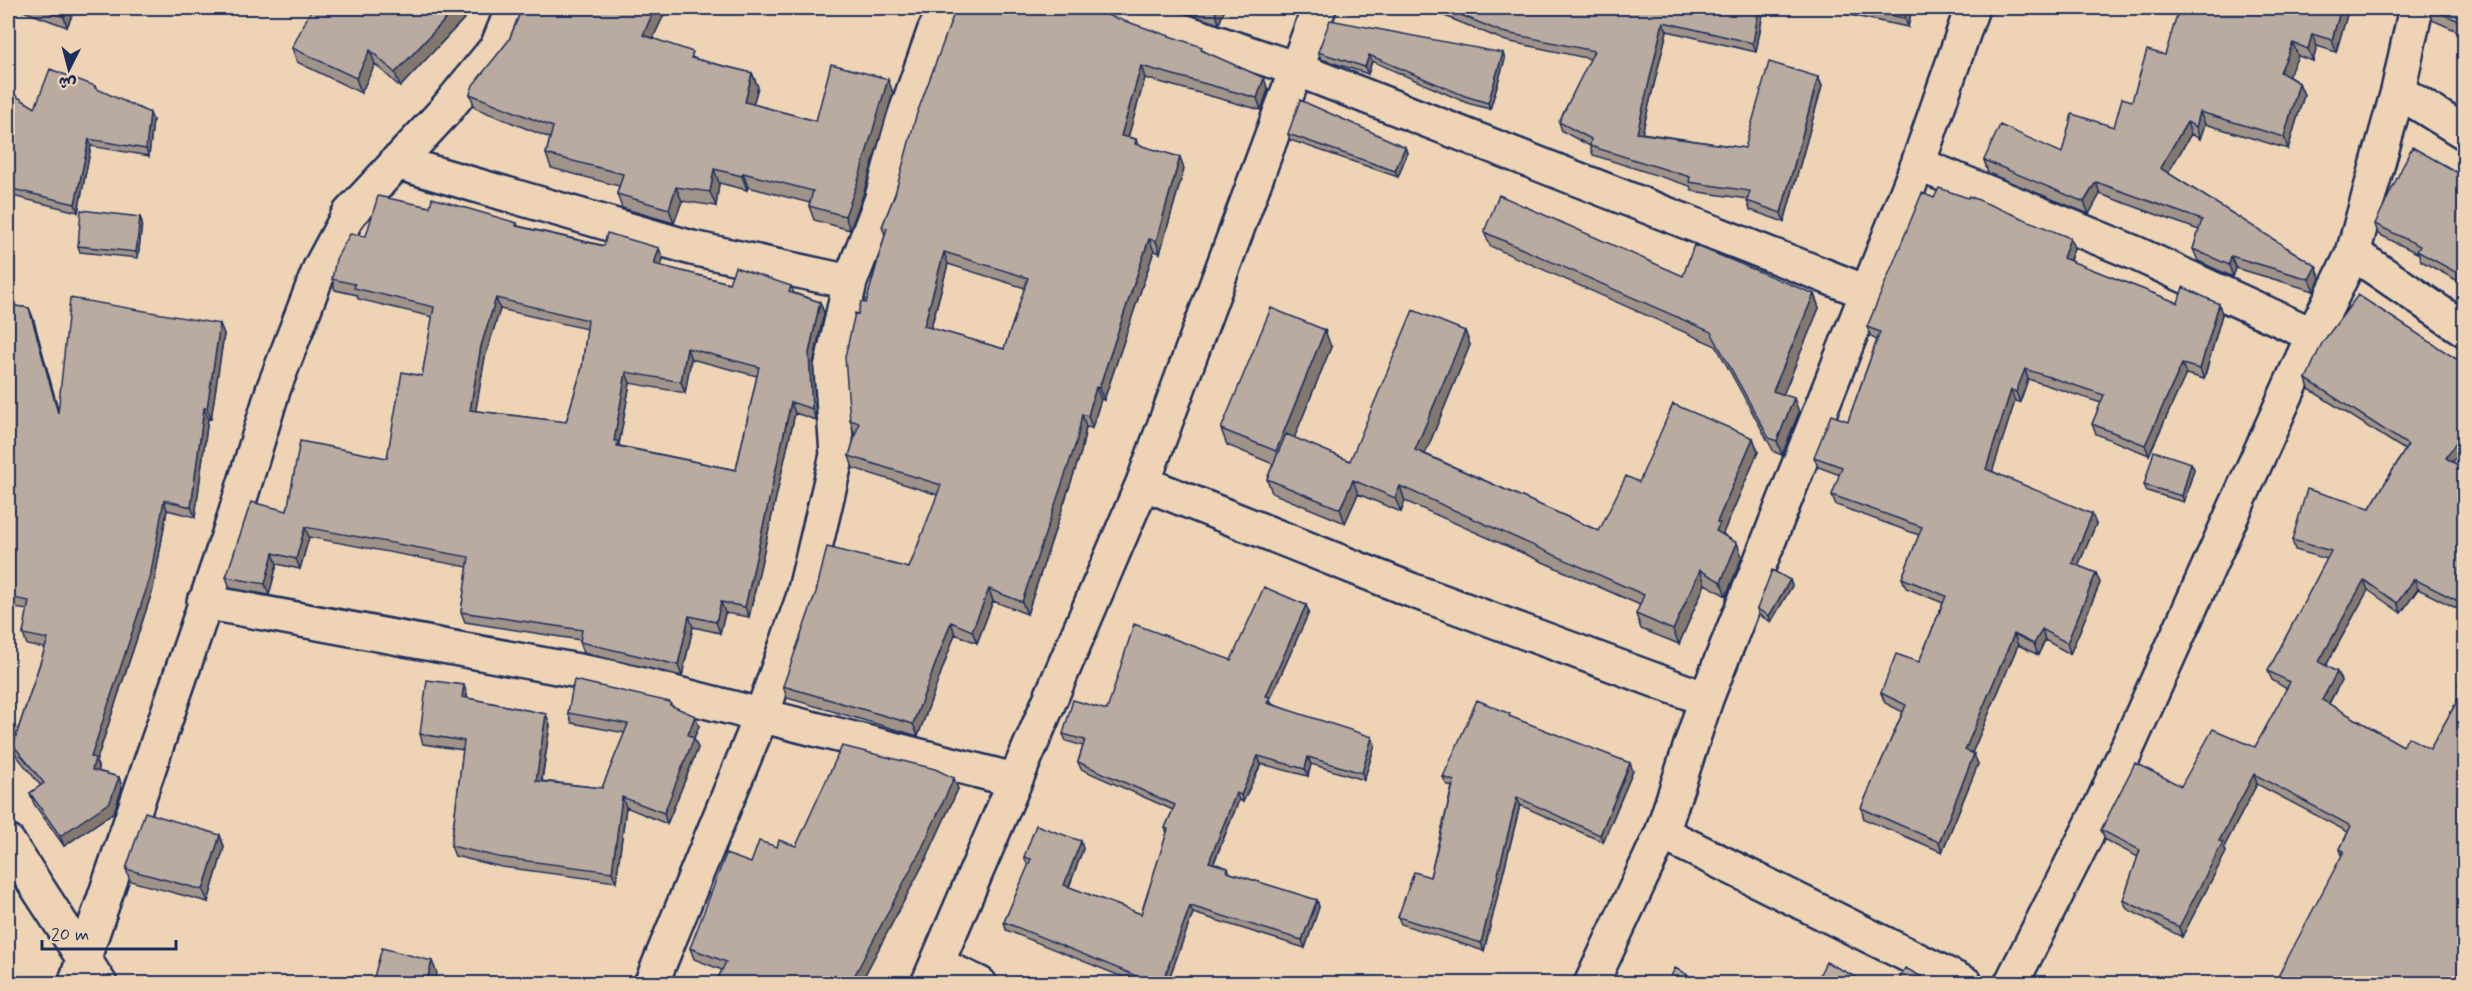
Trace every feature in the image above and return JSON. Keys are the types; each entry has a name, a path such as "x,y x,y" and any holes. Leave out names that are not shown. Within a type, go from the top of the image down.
{"street":[{"path":"87,976 273,390 320,268 348,214 444,112 496,47 513,8"},
{"path":"651,984 761,717 803,598 837,455 831,368 850,282 881,201 909,103 934,32 946,8"},
{"path":"1114,8 1296,69 1866,292"},
{"path":"980,984 933,974 1014,780 1143,483 1319,8"},
{"path":"1591,984 1662,833 1706,699 1918,164 1972,8"},
{"path":"2011,984 2101,806 2313,335 2353,253 2398,91 2416,8"},
{"path":"2398,91 2464,132"},
{"path":"396,162 692,248 850,282"},
{"path":"1918,164 2135,253 2313,335"},
{"path":"2353,253 2464,329"},
{"path":"1143,483 1411,590 1706,699"},
{"path":"204,602 611,677 1014,780"},
{"path":"1662,833 1966,984"},
{"path":"8,842 87,976"}],"building":[{"path":"39,8 67,8 64,17"},
{"path":"312,8 456,8 395,73 370,50 356,78 292,48"},
{"path":"522,8 655,8 643,35 693,52 691,58 752,73 745,102 816,121 831,64 888,79 858,181 845,216 809,206 813,191 743,173 742,176 714,169 710,192 676,187 669,209 617,194 623,174 546,154 553,127 470,94 473,85 509,40"},
{"path":"956,8 1095,8 1104,14 1202,47 1201,50 1264,78 1257,98 1141,66 1121,136 1136,139 1135,144 1180,157 1156,241 1149,239 1099,388 1096,387 1088,416 1082,414 1077,440 1022,602 989,589 972,631 951,622 913,724 783,686 816,592 827,547 909,568 941,485 849,456 859,423 850,420 845,357 855,313 858,314 861,302 866,303 887,228 882,227 895,194 916,116","holes":["944,252 1028,278 1004,349 924,326"]},
{"path":"1444,8 1759,8 1753,43 1663,22 1637,133 1745,148 1769,62 1818,77 1781,213 1747,201 1750,191 1689,182 1690,177 1590,146 1591,139 1559,122 1594,51 1502,32"},
{"path":"1855,8 1907,8 1905,18"},
{"path":"2179,8 2341,8 2332,40 2312,34 2308,49 2293,43 2280,72 2299,83 2284,137 2200,112 2196,127 2187,122 2160,168 2316,266 2309,279 2231,256 2229,265 2193,249 2202,220 2096,182 2084,202 1984,160 2000,125 2062,153 2072,114 2114,127 2122,98 2132,101 2147,50 2165,55"},
{"path":"2428,8 2464,8 2464,23"},
{"path":"1330,20 1503,53 1488,103 1465,96 1369,55 1365,67 1318,52"},
{"path":"50,69 95,86 150,113 146,149 89,139 75,204 8,188 8,91 35,108"},
{"path":"1300,100 1405,147 1395,171 1288,134"},
{"path":"2412,147 2464,176 2464,284 2460,282 2463,276 2417,251 2420,246 2375,224"},
{"path":"1939,188 1968,198 1969,196 2070,238 2063,258 2178,303 2183,287 2219,304 2200,369 2182,364 2145,445 2092,424 2104,395 2025,369 2016,392 2011,390 1986,469 2092,514 2072,563 2096,573 2067,643 2042,629 2034,644 2014,634 1965,750 1974,754 1939,842 1861,808 1906,705 1881,693 1896,654 1919,662 1946,596 1902,578 1922,527 1832,495 1842,467 1814,457 1831,415 1848,421 1880,332 1867,327 1922,193 1934,198"},
{"path":"1499,195 1683,276 1694,245 1814,294 1773,391 1794,398 1777,441 1769,438 1711,332 1484,232"},
{"path":"378,196 430,207 432,198 517,223 516,226 604,246 607,233 659,248 654,264 729,283 735,267 791,286 789,292 820,302 809,353 812,409 791,402 745,607 721,602 716,622 689,616 678,665 580,642 582,630 461,612 469,557 305,527 296,559 273,553 265,584 226,577 251,502 287,511 300,441 387,458 402,372 422,376 434,307 354,288 355,284 332,279 336,259 350,234 366,236","holes":["496,298 588,320 582,368 566,422 470,410 481,346","687,348 759,367 736,470 617,446 618,441 614,441 626,372 681,382"]},
{"path":"81,210 140,217 136,252 78,246"},
{"path":"2358,295 2464,364 2464,429 2446,458 2464,469 2464,604 2414,579 2397,603 2364,580 2319,662 2337,672 2322,700 2403,746 2408,737 2430,749 2464,689 2464,984 2274,984 2344,851 2340,849 2351,826 2254,774 2219,841 2223,842 2179,927 2123,900 2140,850 2101,830 2135,763 2181,786 2213,729 2255,747 2290,682 2268,671 2331,551 2292,540 2307,489 2370,508 2408,445 2306,379 2322,343"},
{"path":"70,298 220,324 207,408 204,408 191,507 164,500 150,578 91,757 95,758 92,770 119,777 110,802 60,836 30,793 44,783 13,745 48,639 23,634 29,601 8,597 8,305 29,308 58,413"},
{"path":"1271,308 1325,330 1276,451 1221,429"},
{"path":"1413,310 1465,331 1415,450 1599,531 1626,476 1639,482 1673,404 1753,438 1717,522 1720,523 1716,531 1737,543 1721,582 1700,570 1673,630 1636,614 1644,595 1400,486 1395,498 1353,480 1340,509 1267,479 1286,434 1350,461"},
{"path":"2154,451 2191,463 2182,496 2144,485"},
{"path":"1772,570 1790,580 1769,616 1757,609"},
{"path":"1264,587 1306,605 1266,696 1270,697 1267,703 1372,737 1362,773 1308,757 1305,769 1258,756 1241,795 1236,793 1209,862 1228,868 1227,872 1317,900 1302,940 1190,906 1162,984 1156,984 1004,922 1031,859 1024,857 1036,825 1081,841 1064,885 1141,914 1168,829 1165,828 1175,805 1078,762 1085,740 1063,734 1073,700 1107,710 1134,624 1231,660"},
{"path":"2464,673 2464,689 2458,685"},
{"path":"427,680 464,685 462,697 546,714 536,781 602,788 628,724 568,713 574,680 670,702 670,705 695,716 688,735 694,738 664,813 622,797 612,872 498,857 451,846 464,741 420,734"},
{"path":"1477,700 1510,714 1509,716 1630,763 1600,835 1517,797 1481,943 1398,917 1414,872 1430,877 1454,781 1443,777"},
{"path":"842,746 935,769 954,778 922,848 850,984 839,980 837,984 715,984 726,962 690,948 726,854 751,863 759,841 777,847 779,840 796,846"},
{"path":"145,812 220,835 203,890 126,869"},
{"path":"382,948 432,961 426,984 372,984"},
{"path":"1826,962 1870,984 1815,984"},
{"path":"1675,968 1704,984 1667,984"},
{"path":"1905,968 1936,984 1897,984"}]}
